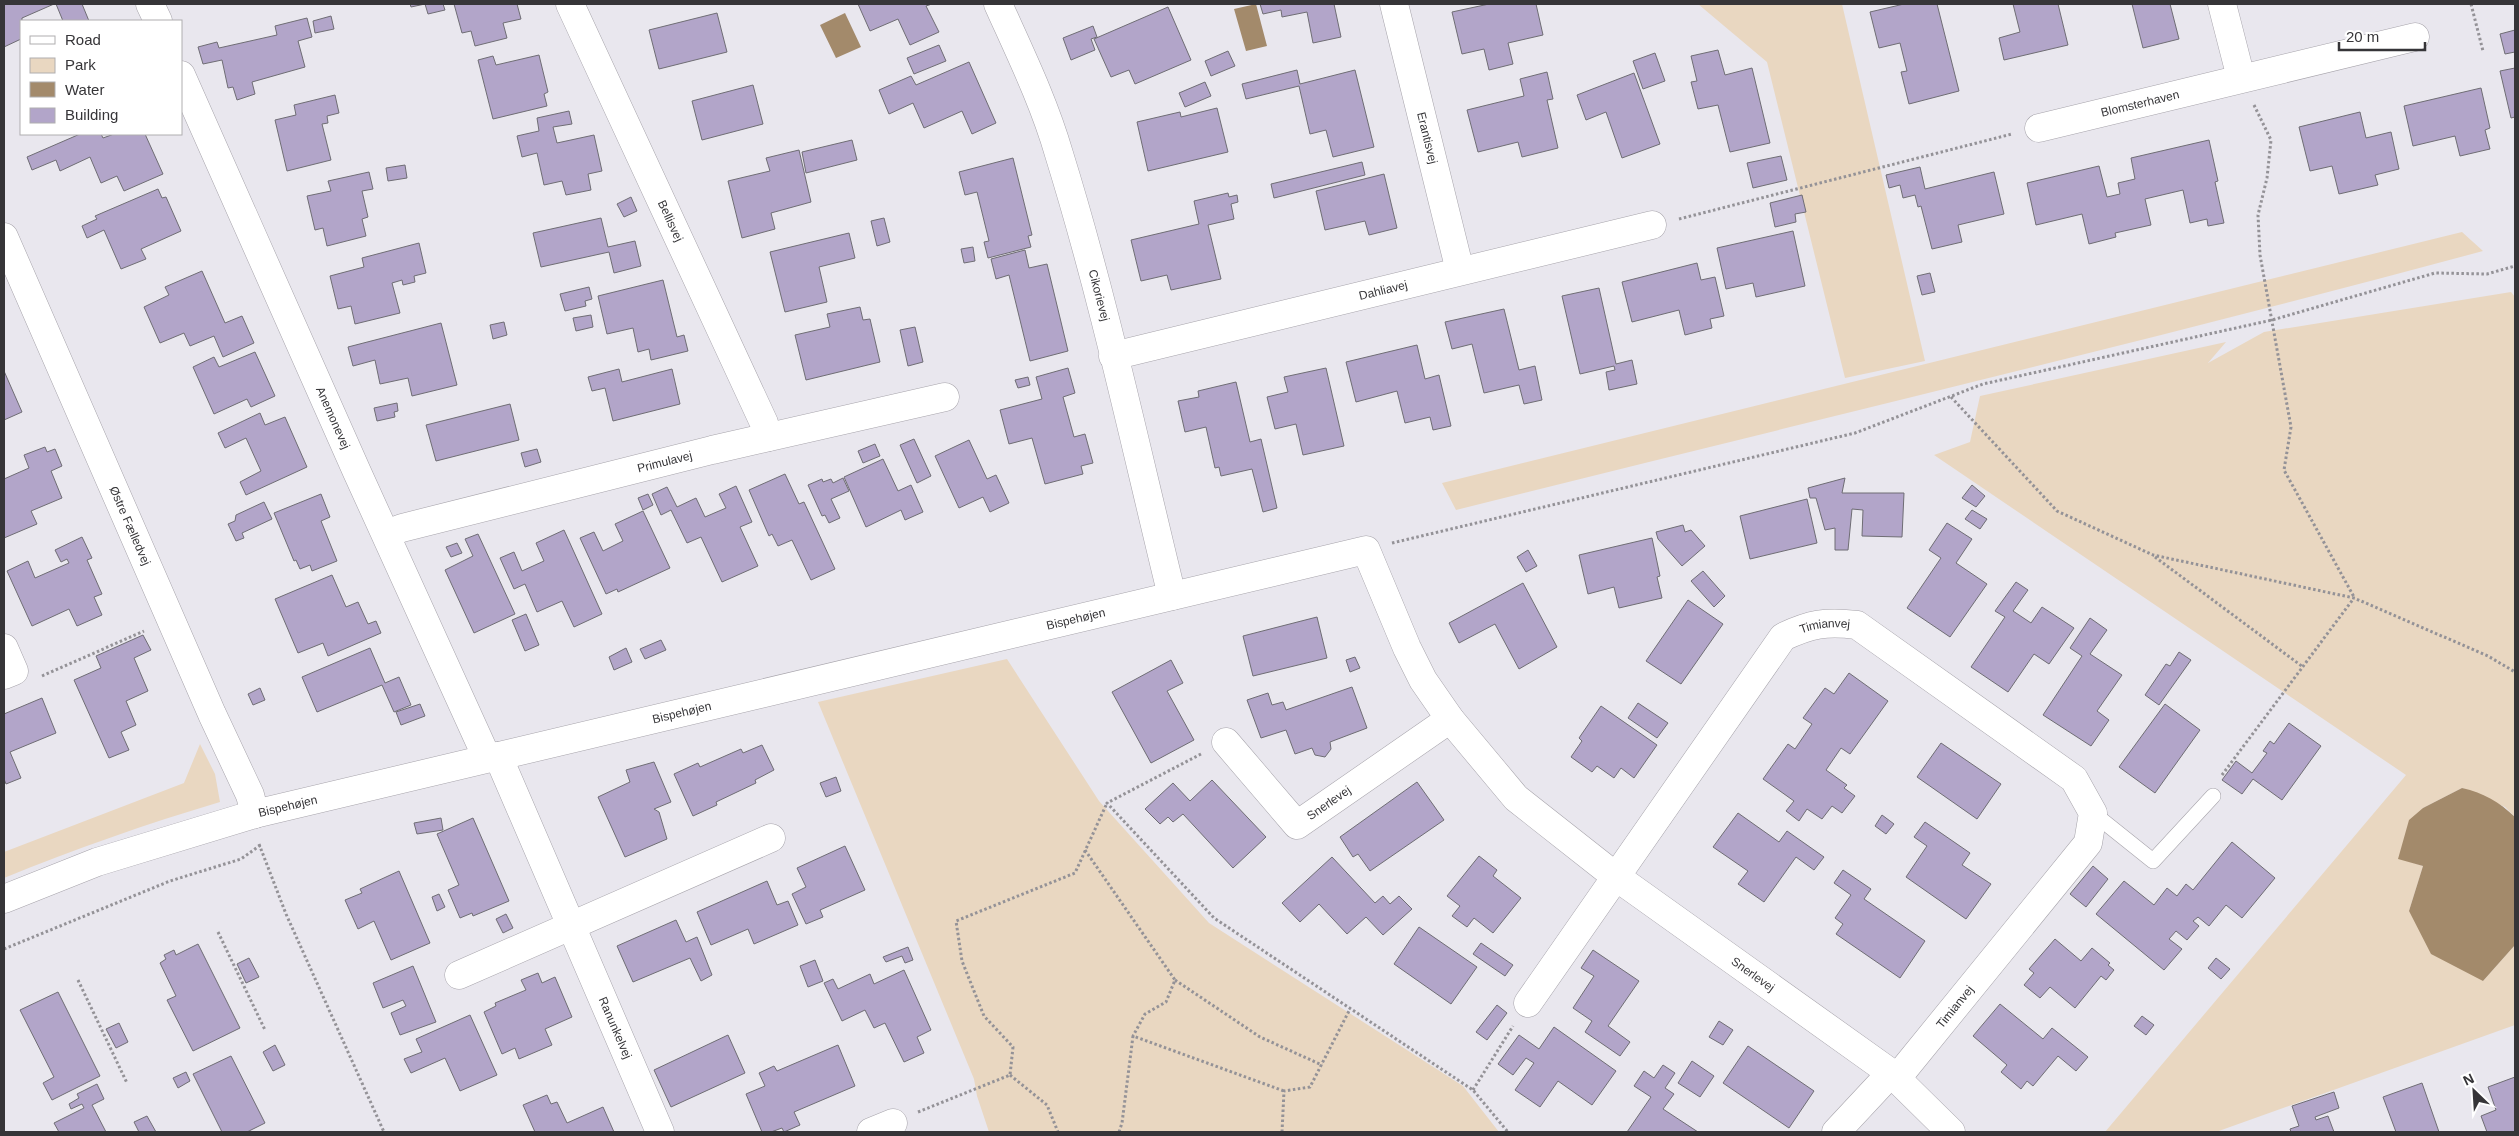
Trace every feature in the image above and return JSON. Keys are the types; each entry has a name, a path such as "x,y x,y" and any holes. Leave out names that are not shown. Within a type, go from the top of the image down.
{"street":[{"path":"150,4 158,20"},
{"name":"Bellisvej","path":"570,4 760,414 768,437"},
{"name":"Cikorievej","path":"998,4 1025,64 1059,153 1113,356 1172,596"},
{"name":"Erantisvej","path":"1394,4 1460,271"},
{"path":"2222,4 2241,78"},
{"name":"Blomsterhaven","path":"2039,128 2414,37"},
{"name":"Anemonevej","path":"182,77 386,534 492,757"},
{"name":"Dahliavej","path":"1113,356 1652,225"},
{"name":"Østre Fælledvej","path":"4,236 170,619 250,795 255,814"},
{"name":"Primulavej","path":"386,534 402,528 768,437 945,397"},
{"name":"Bispehøjen","path":"4,899 97,862 255,814 1366,550"},
{"name":"Snerlevej","path":"1366,550 1407,648 1424,680 1450,719 1516,798 1615,876 1894,1076 1951,1132"},
{"name":"Timianvej","path":"1615,876 1783,637 1807,626 1829,622 1857,625 2074,779 2093,812 2088,843 1894,1076"},
{"name":"Snerlevej","path":"1226,742 1297,825 1450,719"},
{"name":"Ranunkelvej","path":"492,757 660,1132"},
{"path":"459,975 771,838"},
{"path":"1528,1003 1615,876"},
{"path":"1836,1132 1894,1076"}],"lane":[{"name":"Timianvej","path":"2093,812 2153,861 2213,796"}],"path":[{"path":"2471,4 2484,52"},
{"path":"2241,78 2271,140 2267,178 2258,215 2260,255 2291,427 2284,470 2354,598"},
{"path":"1652,225 2039,128"},
{"path":"1366,550 1855,433 1984,384 2272,320 2435,274 2487,274 2515,266"},
{"path":"1951,397 2056,511 2153,555 2354,598 2488,656 2515,672"},
{"path":"2153,555 2303,667"},
{"path":"2213,796 2217,781 2354,598"},
{"path":"7,665 29,682 170,619"},
{"path":"1010,1075 1013,1047 984,1016 962,961 956,921 1075,873 1107,803 1226,742"},
{"path":"1107,803 1214,918 1473,1090 1508,1132"},
{"path":"255,814 259,845 286,914 384,1132"},
{"path":"4,949 170,881 241,860 259,845 269,842"},
{"path":"1086,850 1175,980 1260,1037 1322,1065"},
{"path":"218,932 265,1030"},
{"path":"78,980 127,1083"},
{"path":"1119,1132 1122,1123 1133,1036 1145,1014 1166,1002 1175,980"},
{"path":"1473,1090 1528,1003"},
{"path":"1133,1036 1284,1091 1310,1087 1350,1009"},
{"path":"882,1127 1010,1075"},
{"path":"1010,1075 1047,1105 1058,1132"},
{"path":"1282,1132 1284,1091"}],"green space":[{"path":"1698,4 1842,4 1925,361 1845,378 1767,62"},
{"path":"2462,232 2483,251 2098,351 1456,510 1442,483"},
{"path":"2511,292 2515,297 2515,817 2505,807 2462,788 2423,808 2399,858 2423,866 2409,911 2483,981 2515,945 2515,1025 2216,1132 2105,1132 2406,775 1934,455 1970,442 1980,396 2226,342 2208,363 2264,332"},
{"path":"1007,659 1099,801 1209,923 1463,1086 1499,1132 989,1132 977,1096 974,1079 818,702"},
{"path":"200,744 215,774 220,802 111,837 4,878 4,852 184,783"}],"water":[{"path":"1256,4 1267,46 1246,51 1234,9"},
{"path":"845,13 861,47 836,58 820,25"},
{"path":"2462,788 2491,799 2515,817 2515,945 2483,981 2431,954 2409,911 2423,866 2398,859 2409,820 2423,808"}],"building":[{"path":"4,4 54,4 22,18 20,20 20,39 4,47"},
{"path":"56,4 82,4 89,20 63,20"},
{"path":"410,4 425,4 411,7"},
{"path":"425,4 443,4 445,10 428,14"},
{"path":"454,4 517,4 521,19 503,23 507,38 475,46 471,31 462,33"},
{"path":"858,4 932,4 926,6 939,32 910,45 898,19 870,31"},
{"path":"1260,4 1334,4 1341,37 1313,43 1307,12 1282,17 1281,10 1263,14"},
{"path":"1489,4 1536,4 1543,35 1508,43 1513,64 1489,70 1484,49 1462,54 1452,12"},
{"path":"1904,4 1937,4 1959,91 1909,104 1901,72 1907,71 1900,43 1879,48 1870,12"},
{"path":"2013,4 2058,4 2068,45 2004,60 1999,38 2020,32"},
{"path":"2132,4 2170,4 2179,39 2143,48"},
{"path":"1168,7 1191,60 1135,84 1129,70 1111,77 1094,39"},
{"path":"717,13 727,52 659,69 649,30"},
{"path":"331,16 334,29 315,33 313,21"},
{"path":"307,18 312,37 298,41 305,67 252,82 255,94 237,100 233,87 228,88 222,60 203,64 198,47 217,42 219,48 277,35 275,26"},
{"path":"1093,26 1097,37 1091,39 1095,50 1071,60 1063,38"},
{"path":"2515,30 2515,52 2505,54 2500,34"},
{"path":"939,45 946,61 914,74 907,58"},
{"path":"1718,50 1725,75 1752,68 1770,143 1730,152 1718,105 1698,109 1691,82 1697,81 1691,56"},
{"path":"1228,51 1235,66 1211,76 1205,61"},
{"path":"1655,53 1665,81 1643,89 1633,61"},
{"path":"539,55 548,92 544,94 547,106 493,119 478,60 493,56 496,65"},
{"path":"969,62 996,123 972,134 962,111 924,128 913,103 889,114 879,90 911,76 916,85"},
{"path":"2515,68 2515,117 2511,118 2500,71"},
{"path":"1297,70 1300,84 1355,70 1374,147 1333,157 1326,130 1310,134 1299,86 1246,99 1242,84"},
{"path":"1547,72 1553,99 1547,100 1558,148 1522,157 1518,142 1478,152 1467,110 1524,96 1520,79"},
{"path":"1634,73 1660,144 1622,158 1606,112 1586,120 1577,95"},
{"path":"1205,82 1211,96 1185,107 1179,93"},
{"path":"753,85 763,124 702,140 692,101"},
{"path":"2481,88 2490,128 2485,130 2490,149 2460,156 2455,136 2413,146 2404,106"},
{"path":"335,95 339,113 327,116 328,123 322,124 331,160 287,171 275,120 296,115 294,105"},
{"path":"1217,108 1228,152 1148,171 1137,122 1180,112 1181,117"},
{"path":"569,111 572,124 553,127 557,143 594,135 602,171 588,174 591,190 566,195 562,181 544,185 537,153 522,157 517,136 539,131 537,118"},
{"path":"2360,112 2366,138 2391,132 2399,169 2375,175 2378,185 2339,194 2332,166 2310,171 2299,127"},
{"path":"78,135 102,135 103,138 111,135 145,135 163,174 124,191 117,176 101,183 90,157 60,171 56,160 32,170 27,157"},
{"path":"852,140 857,160 806,173 802,152"},
{"path":"2209,140 2218,181 2215,182 2224,223 2208,226 2207,219 2190,223 2183,190 2145,199 2151,225 2115,233 2116,237 2089,244 2082,214 2036,225 2027,183 2099,166 2107,197 2120,194 2118,183 2135,179 2131,158"},
{"path":"799,150 811,202 771,213 775,229 742,238 728,181 770,171 766,158"},
{"path":"1781,156 1787,180 1753,188 1747,163"},
{"path":"1013,158 1032,235 1028,236 1031,247 988,258 984,242 989,241 977,192 965,195 959,172"},
{"path":"1362,162 1365,175 1274,198 1271,184"},
{"path":"405,165 407,178 388,181 386,168"},
{"path":"1920,167 1925,189 1994,172 2004,214 1958,225 1962,242 1932,249 1921,206 1918,207 1915,195 1903,198 1900,185 1889,188 1886,175"},
{"path":"369,172 373,189 362,191 368,217 362,219 366,236 327,246 323,228 315,230 307,196 331,191 328,181"},
{"path":"1384,174 1397,228 1369,235 1365,221 1325,230 1316,191"},
{"path":"158,189 162,198 166,197 181,231 141,249 146,259 121,269 104,230 87,238 82,226 97,219 95,216"},
{"path":"1228,193 1229,197 1237,195 1238,202 1231,204 1234,219 1208,225 1221,279 1171,290 1167,275 1141,281 1131,240 1199,224 1194,201"},
{"path":"1802,195 1806,212 1795,214 1796,222 1775,227 1770,203"},
{"path":"631,197 637,211 624,217 617,204"},
{"path":"601,218 608,247 635,241 641,266 614,273 609,252 541,267 533,233"},
{"path":"884,218 890,242 877,246 871,221"},
{"path":"1793,231 1805,286 1756,297 1753,283 1726,289 1717,248"},
{"path":"849,233 855,258 819,267 827,302 785,312 770,252"},
{"path":"419,243 426,273 414,276 415,282 403,285 402,280 392,283 400,313 355,324 351,306 338,309 330,276 364,267 362,258"},
{"path":"973,247 975,261 964,263 961,249"},
{"path":"1025,250 1029,268 1047,264 1068,351 1030,361 1009,275 996,279 991,259"},
{"path":"1697,263 1701,280 1715,277 1724,316 1710,319 1712,328 1685,335 1679,310 1632,322 1622,282"},
{"path":"202,271 225,323 242,316 254,343 223,357 214,336 190,346 184,333 160,343 144,307 169,295 165,287"},
{"path":"1930,273 1935,292 1922,295 1917,276"},
{"path":"663,280 677,337 684,335 688,351 651,360 649,349 638,352 633,328 607,334 598,296"},
{"path":"589,287 592,299 585,301 586,306 565,311 560,294"},
{"path":"1599,288 1616,364 1632,360 1637,384 1609,390 1606,372 1615,370 1614,366 1580,374 1562,296"},
{"path":"860,307 863,320 870,319 880,362 806,380 795,335 830,327 827,314"},
{"path":"1504,309 1519,370 1535,366 1542,400 1524,404 1519,385 1484,393 1472,344 1452,349 1445,322"},
{"path":"591,315 593,327 576,331 573,318"},
{"path":"504,322 507,335 493,339 490,325"},
{"path":"441,323 457,385 412,396 408,378 380,384 375,360 353,366 348,347"},
{"path":"915,327 923,362 908,366 900,330"},
{"path":"1417,345 1425,379 1439,375 1451,426 1433,430 1430,417 1405,423 1397,391 1356,402 1346,362"},
{"path":"255,352 275,396 251,407 247,399 214,414 193,367 214,357 219,367"},
{"path":"1068,368 1075,393 1063,397 1074,437 1085,434 1093,463 1081,466 1083,474 1045,484 1032,438 1009,444 1000,410 1042,399 1036,377"},
{"path":"1326,368 1344,446 1303,455 1296,424 1275,429 1267,397 1288,392 1284,377"},
{"path":"619,369 622,382 672,369 680,404 613,421 605,388 592,391 588,377"},
{"path":"4,371 22,412 4,420"},
{"path":"1028,377 1030,385 1018,388 1015,380"},
{"path":"1236,382 1250,442 1261,439 1277,508 1263,512 1252,469 1221,476 1219,467 1215,468 1206,427 1185,432 1178,401 1199,397 1198,391"},
{"path":"397,403 398,411 394,412 395,417 377,421 374,408"},
{"path":"510,404 519,440 436,461 426,425"},
{"path":"260,413 265,425 285,417 307,467 246,495 240,482 261,471 246,438 225,448 218,433"},
{"path":"914,439 931,476 917,483 900,445"},
{"path":"969,440 987,479 996,475 1009,503 990,512 983,497 959,508 935,456"},
{"path":"875,444 880,456 863,463 858,451"},
{"path":"45,447 47,452 55,449 62,466 51,471 62,498 31,511 37,524 4,538 4,479 29,468 24,455"},
{"path":"537,449 541,462 525,467 521,453"},
{"path":"883,459 898,491 911,485 923,512 905,520 901,510 866,527 844,477"},
{"path":"785,474 799,504 804,502 835,569 811,580 792,540 778,546 772,534 769,536 749,490"},
{"path":"843,478 849,491 831,499 840,518 829,523 825,515 822,516 808,485 822,479 823,482 831,479 833,483"},
{"path":"1845,478 1842,493 1904,493 1902,537 1862,536 1863,510 1852,509 1848,550 1835,550 1835,528 1825,530 1816,498 1810,498 1808,488"},
{"path":"1972,485 1985,496 1976,507 1962,498"},
{"path":"736,486 752,522 740,527 758,566 722,582 701,537 687,543 671,510 661,515 652,494 667,487 677,507 696,498 705,517 726,508 719,494"},
{"path":"321,494 330,517 321,521 337,561 312,571 310,565 300,569 296,560 294,561 274,513"},
{"path":"648,494 653,505 643,510 638,498"},
{"path":"1807,499 1817,543 1750,559 1740,516"},
{"path":"264,502 272,519 242,533 244,538 236,541 228,524 235,521 236,515"},
{"path":"1972,510 1987,519 1980,529 1965,519"},
{"path":"643,511 670,568 618,592 617,589 606,594 580,538 594,532 603,551 623,541 615,524"},
{"path":"1947,523 1972,539 1956,563 1987,584 1950,637 1907,608 1941,558 1929,550"},
{"path":"1683,525 1685,532 1691,530 1705,546 1682,566 1658,539 1656,532"},
{"path":"564,530 602,614 574,627 562,601 537,612 525,584 514,589 500,558 514,552 522,571 544,561 536,543"},
{"path":"478,534 515,614 474,633 445,570 473,556 465,539"},
{"path":"82,537 92,558 87,560 102,594 94,597 102,615 77,626 69,609 32,626 7,571 28,561 35,578 69,563 67,559 61,562 55,550"},
{"path":"1652,538 1660,576 1657,577 1662,598 1619,608 1614,587 1588,594 1579,555"},
{"path":"457,543 462,553 451,557 446,547"},
{"path":"1528,550 1537,566 1526,572 1517,557"},
{"path":"1703,571 1725,596 1714,607 1691,581"},
{"path":"332,575 346,607 358,602 368,624 376,621 381,633 328,656 323,643 298,653 275,599"},
{"path":"2016,582 2028,590 2013,611 2031,623 2042,607 2074,628 2049,664 2034,654 2008,692 1971,667 2005,617 1995,611"},
{"path":"1523,583 1557,647 1519,669 1495,624 1459,643 1449,623"},
{"path":"1688,600 1723,624 1681,684 1646,661"},
{"path":"526,614 539,645 525,651 512,620"},
{"path":"1317,617 1327,658 1253,676 1243,636"},
{"path":"2090,618 2107,630 2090,654 2122,675 2097,711 2109,720 2091,746 2043,715 2082,656 2070,648"},
{"path":"143,635 151,650 134,658 148,691 126,701 136,725 121,732 129,750 109,758 74,680 101,668 96,656"},
{"path":"661,640 666,650 645,659 640,649"},
{"path":"370,648 385,683 399,677 411,705 394,712 382,685 317,712 302,677"},
{"path":"626,648 632,662 614,670 609,657"},
{"path":"2179,652 2191,660 2159,705 2145,695 2166,664 2170,666"},
{"path":"1355,657 1360,668 1350,672 1346,660"},
{"path":"1171,660 1183,683 1167,691 1194,740 1151,763 1112,692"},
{"path":"1849,673 1888,701 1850,754 1841,748 1826,770 1847,785 1844,788 1855,796 1842,813 1832,806 1822,819 1807,809 1799,821 1786,811 1794,801 1763,779 1788,744 1795,749 1812,724 1803,718 1825,688 1834,694"},
{"path":"1352,687 1367,728 1330,742 1331,749 1325,757 1315,755 1312,748 1295,754 1286,730 1261,738 1247,700 1268,693 1272,705 1283,702 1286,710"},
{"path":"260,688 265,700 253,705 248,694"},
{"path":"42,698 56,733 10,752 21,778 6,784 4,779 4,714"},
{"path":"1638,703 1668,723 1657,738 1628,718"},
{"path":"420,704 425,716 401,725 396,712"},
{"path":"2165,704 2200,730 2155,793 2119,767"},
{"path":"1601,706 1657,745 1634,778 1621,768 1614,778 1597,766 1592,772 1571,757 1582,741 1579,738"},
{"path":"2289,723 2321,746 2282,800 2253,779 2242,794 2222,780 2236,761 2252,773 2267,753 2263,751 2270,741 2274,744"},
{"path":"1941,743 2001,784 1977,819 1917,777"},
{"path":"762,745 774,770 755,780 756,783 716,802 717,805 693,816 674,774 698,763 700,767 741,749 743,753"},
{"path":"654,762 671,802 654,809 659,812 667,839 625,857 598,797 630,782 626,770"},
{"path":"836,777 841,791 826,797 820,783"},
{"path":"1212,780 1266,837 1233,868 1183,814 1173,822 1168,817 1160,824 1145,809 1173,783 1190,801"},
{"path":"1417,782 1444,820 1370,871 1358,854 1353,857 1340,837"},
{"path":"1738,813 1779,842 1787,831 1824,857 1814,870 1796,857 1764,902 1738,884 1748,871 1713,847"},
{"path":"1882,815 1894,824 1886,834 1875,826"},
{"path":"441,818 443,830 417,834 414,823"},
{"path":"473,818 509,901 473,916 472,913 460,918 448,890 459,885 437,834"},
{"path":"1925,822 1970,853 1962,865 1991,884 1966,919 1906,877 1927,846 1914,837"},
{"path":"2232,842 2275,878 2242,918 2226,905 2209,926 2198,917 2193,921 2199,926 2187,940 2176,931 2169,939 2182,949 2164,970 2096,914 2124,881 2154,905 2167,888 2177,896 2186,884 2193,890"},
{"path":"845,846 865,890 820,910 823,917 806,924 792,894 806,887 797,868"},
{"path":"1479,856 1497,870 1493,876 1521,898 1493,933 1474,918 1467,927 1452,916 1460,906 1447,896"},
{"path":"1332,857 1375,903 1383,896 1390,904 1399,896 1412,909 1383,935 1366,917 1347,934 1319,904 1300,922 1282,903"},
{"path":"2093,866 2108,879 2086,907 2070,894"},
{"path":"1843,870 1871,889 1864,899 1925,941 1900,978 1836,934 1843,924 1835,918 1851,895 1834,883"},
{"path":"399,871 430,943 391,960 374,921 358,929 345,900 362,893 360,889"},
{"path":"767,881 777,905 788,901 798,925 754,944 748,929 711,945 697,912"},
{"path":"439,894 445,907 437,911 432,897"},
{"path":"506,914 513,928 503,933 496,919"},
{"path":"676,920 686,942 697,937 712,975 701,981 690,958 633,982 617,946"},
{"path":"1419,927 1477,967 1451,1004 1394,964"},
{"path":"2055,939 2081,961 2092,948 2110,963 2108,965 2114,970 2106,980 2101,976 2075,1008 2050,987 2040,998 2024,985 2034,973 2029,969"},
{"path":"1481,943 1513,965 1505,976 1473,954"},
{"path":"198,944 240,1028 193,1051 167,1000 176,996 160,963 166,959 164,955 174,950 176,955"},
{"path":"908,947 913,960 905,963 902,956 886,962 883,957"},
{"path":"1593,950 1639,981 1608,1026 1630,1042 1620,1056 1585,1032 1592,1021 1573,1008 1594,976 1581,968"},
{"path":"249,958 259,977 246,983 237,964"},
{"path":"2216,958 2230,969 2221,979 2208,968"},
{"path":"815,960 823,981 808,987 800,966"},
{"path":"413,966 436,1022 400,1035 391,1013 406,1006 403,1000 383,1008 373,983"},
{"path":"904,970 931,1030 917,1037 924,1053 904,1062 885,1023 874,1028 865,1010 842,1021 824,983 833,979 838,989 870,974 874,984"},
{"path":"538,973 542,983 555,977 572,1017 545,1029 552,1045 519,1059 515,1048 502,1054 484,1012 496,1006 495,1003 526,990 521,980"},
{"path":"58,992 100,1076 52,1100 43,1083 54,1077 20,1010"},
{"path":"2000,1004 2043,1039 2052,1028 2088,1057 2076,1071 2058,1056 2033,1086 2027,1081 2021,1089 2001,1072 2007,1065 1973,1036"},
{"path":"1497,1005 1507,1013 1487,1040 1476,1032"},
{"path":"470,1015 497,1075 460,1091 445,1058 411,1073 404,1059 422,1052 416,1039"},
{"path":"2142,1016 2154,1025 2146,1035 2134,1026"},
{"path":"1719,1021 1733,1030 1723,1045 1709,1037"},
{"path":"119,1023 128,1042 116,1048 106,1029"},
{"path":"1554,1027 1616,1071 1592,1105 1558,1081 1540,1107 1515,1090 1534,1063 1526,1058 1513,1075 1498,1064 1519,1035 1539,1049"},
{"path":"728,1035 745,1073 671,1107 654,1070"},
{"path":"275,1045 285,1065 273,1071 263,1052"},
{"path":"838,1045 855,1086 794,1112 800,1125 784,1132 782,1128 771,1132 762,1132 746,1094 765,1086 759,1073 774,1066 777,1071"},
{"path":"1748,1046 1814,1091 1789,1128 1723,1083"},
{"path":"231,1056 265,1123 247,1132 222,1132 193,1074"},
{"path":"1692,1061 1714,1076 1700,1097 1678,1083"},
{"path":"1663,1065 1675,1073 1665,1088 1674,1094 1663,1109 1698,1132 1627,1132 1651,1097 1634,1086 1644,1071 1654,1078"},
{"path":"186,1072 190,1081 178,1088 173,1078"},
{"path":"2515,1077 2515,1132 2487,1132 2481,1116 2496,1110 2488,1087"},
{"path":"2422,1083 2439,1132 2396,1132 2383,1097"},
{"path":"97,1084 104,1099 92,1105 106,1132 59,1132 54,1123 84,1108 82,1104 71,1109 69,1104 79,1098 77,1094"},
{"path":"2334,1092 2339,1108 2315,1117 2316,1120 2328,1116 2334,1132 2291,1132 2290,1129 2299,1126 2292,1106"},
{"path":"547,1095 551,1104 557,1102 567,1123 603,1107 614,1132 535,1132 523,1105"},
{"path":"147,1116 156,1132 139,1132 134,1122"}]}
